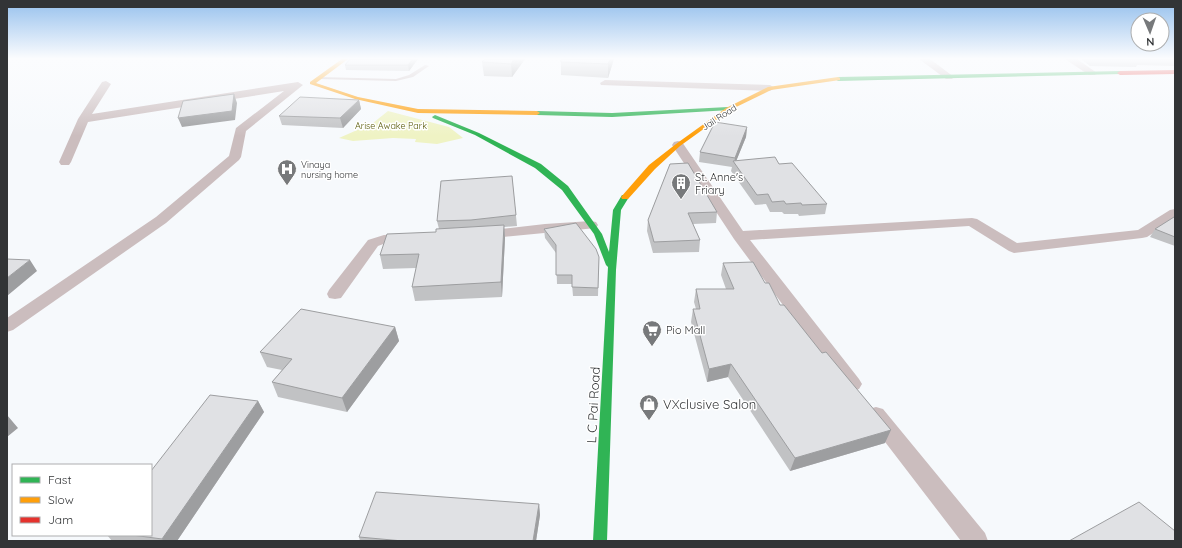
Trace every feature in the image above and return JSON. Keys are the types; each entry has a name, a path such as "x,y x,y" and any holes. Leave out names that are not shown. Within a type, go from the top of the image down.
{"street":[{"path":"65,162 84,119 106,85"},
{"path":"84,119 294,85"},
{"path":"7,326 161,220 235,157 240,130 306,85"},
{"path":"318,85 357,98 418,111 449,122 477,134 538,166 564,188 598,234 612,270"},
{"path":"658,85 770,88"},
{"name":"Jail Road","path":"612,270 617,210 626,194 652,167 678,145 728,109 770,88 796,85"},
{"path":"418,111 612,115 728,109"},
{"path":"670,112 694,116 699,119 701,123 700,129"},
{"path":"678,145 704,187 740,236 862,398 976,541"},
{"path":"740,236 972,222 1014,248 1142,234 1175,213"},
{"path":"465,236 591,225"},
{"path":"335,294 373,243 384,239 418,237"},
{"name":"L C Pai Road","path":"600,541 612,270"}],"green space":[{"name":"Arise Awake Park","path":"388,111 449,127 463,138 437,144 415,142 416,139 393,138 353,141 339,138 373,123"}],"building":[{"path":"234,94 232,111 178,118 183,101"},
{"path":"300,97 359,100 340,118 279,116"},
{"path":"715,122 747,127 735,158 700,152"},
{"path":"775,157 779,164 792,163 827,204 802,205 801,203 786,204 784,201 772,202 768,194 757,195 733,161"},
{"path":"688,163 717,212 688,213 700,240 654,242 648,220 670,164"},
{"path":"512,176 516,215 471,220 437,221 441,181"},
{"path":"1174,217 1175,237 1155,229"},
{"path":"576,223 596,249 599,257 598,288 572,287 572,275 556,275 556,245 544,229"},
{"path":"504,225 501,282 412,287 419,254 380,255 387,234 436,232 436,229"},
{"path":"7,259 30,260 7,278"},
{"path":"753,262 765,283 769,283 780,305 784,305 822,353 826,352 891,430 795,458 731,364 709,369 693,309 700,309 696,289 734,289 723,263"},
{"path":"301,309 395,327 342,398 272,382 292,359 260,352"},
{"path":"210,395 258,401 162,539 140,536 152,536 152,470"},
{"path":"376,492 539,504 533,541 403,541 359,537"},
{"path":"1139,502 1175,531 1175,541 1069,541"}],"traffic: fast":[{"path":"537,113 612,115 728,109"},
{"path":"435,117 477,134 538,166 565,188 598,234 610,265"},
{"path":"600,541 612,270 617,210 625,197"}],"traffic: slow":[{"path":"317,85 357,98 418,111 537,113"},
{"path":"625,197 652,167 678,145 728,109 770,88 796,85"}],"place":[{"name":"Vinaya nursing home","path":"287,186"},
{"name":"St. Anne's Friary","path":"681,200"},
{"name":"Pio Mall","path":"652,347"},
{"name":"VXclusive Salon","path":"649,421"}]}
